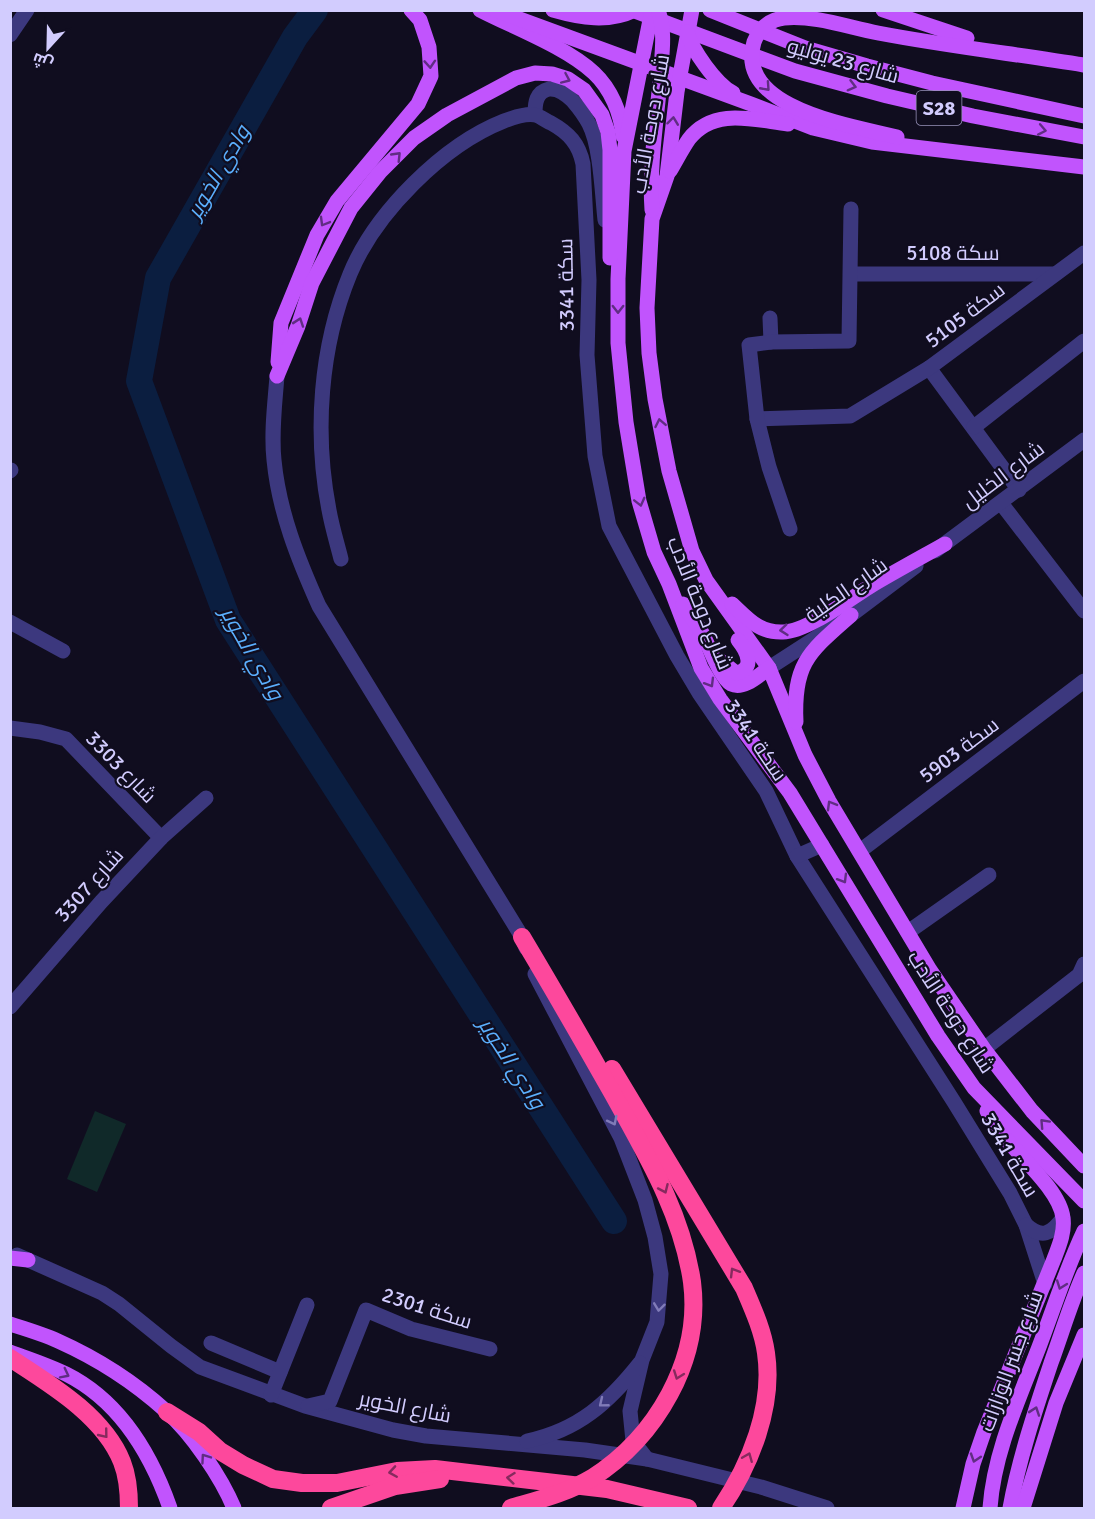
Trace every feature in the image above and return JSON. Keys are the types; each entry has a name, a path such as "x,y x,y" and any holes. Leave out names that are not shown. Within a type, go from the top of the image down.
{"highway":[{"path":"522,937 580,1016 744,1288 759,1324 766,1354 767,1393 759,1429 749,1458 721,1509"},
{"path":"511,1509 560,1494 591,1478 628,1450 657,1417 668,1399 688,1342 692,1320 692,1284 675,1213 657,1174 522,937"},
{"path":"10,1358 60,1390 107,1436 122,1461 128,1483 129,1509"},
{"path":"167,1412 199,1432 220,1450 243,1465 273,1479 302,1484 337,1483 397,1471 435,1469 607,1489 688,1509"},
{"path":"331,1509 395,1486 472,1473"},
{"path":"368,1509 395,1486"}],"main road":[{"path":"277,376 281,322 317,235 337,201 418,104 431,76 429,47 420,20 411,10"},
{"path":"480,10 566,53 595,74 610,95 621,118 624,151"},
{"path":"495,10 813,128"},
{"path":"554,10 578,17 601,19 624,16 634,10"},
{"name":"شارع 23 يوليو","path":"634,10 795,71 919,104 1084,137"},
{"name":"شارع دوحة الأدب","path":"652,10 624,151 618,279 618,343 628,433 639,501 654,552 669,584 701,668 720,699 790,793 938,1036 974,1088 1084,1201"},
{"path":"652,219 662,27 658,10"},
{"name":"شارع 23 يوليو","path":"710,10 805,48 932,83 1084,116"},
{"path":"813,10 967,38 1084,65"},
{"path":"883,10 967,38"},
{"path":"646,42 675,16 687,11 687,32 704,63 725,89 751,104"},
{"path":"953,151 815,116 777,99 758,79 752,59 755,41 766,23 780,18 801,17 878,33 1084,65"},
{"name":"شارع دوحة الأدب","path":"687,32 667,176 652,219 647,308 655,399 669,471 692,551 706,580 768,668 829,801 930,970 984,1049 1032,1111 1084,1166"},
{"path":"277,376 298,326 312,284 351,208 380,172 414,138 447,115 516,78 535,73 552,74 568,79 584,90 602,115 608,132 610,150 609,258 618,279"},
{"path":"633,104 641,84 648,80 656,87 658,103"},
{"path":"667,176 689,140 707,123 724,117 813,128 872,142 1084,167"},
{"path":"706,580 752,624 768,630 785,632 831,612 869,587 945,544"},
{"path":"706,580 715,605 747,654 749,662 747,668 736,673 730,670 708,645"},
{"path":"669,584 708,645 725,677 732,684 741,685 750,682 768,668"},
{"path":"797,734 796,692 799,674 815,646 850,615"},
{"path":"967,1504 972,1464 1045,1284 1062,1238 1063,1218 1059,1204 997,1128 974,1088"},
{"name":"شارع جسر الوزارات","path":"990,1509 992,1482 1009,1426 1084,1231"},
{"path":"10,1258 28,1260"},
{"name":"شارع جسر الوزارات","path":"1010,1509 1030,1423 1083,1277"},
{"path":"10,1317 99,1362 167,1412 202,1453 226,1489 234,1509"},
{"path":"10,1324 57,1341"},
{"path":"1023,1509 1056,1403 1084,1335"},
{"path":"10,1352 68,1375 102,1400 143,1446 154,1466 170,1509"}],"street":[{"path":"10,36 27,10"},
{"name":"سكة 3341","path":"609,258 597,152 590,126 566,94 554,88 544,91 538,96 535,114 567,132 580,151 583,164 589,280 587,355 595,456 609,526 677,656 699,693 766,791 796,856 1010,1193 1026,1224 1045,1284"},
{"path":"341,559 329,510 322,460 321,418 323,378 331,336 350,273 362,248 381,220 424,173 459,144 484,129 512,118 535,114"},
{"path":"790,529 769,467 757,419 749,345 771,342 849,341 851,209"},
{"name":"سكة 5105","path":"757,419 850,416 929,368 1084,254"},
{"name":"سكة 5108","path":"851,274 1055,274"},
{"path":"770,318 771,342"},
{"path":"974,427 1084,341"},
{"name":"سكة 5105","path":"929,368 1019,490"},
{"path":"277,376 274,457 279,499 298,560 319,606 522,937 538,982 621,1138 647,1209 655,1237 661,1274 660,1298 657,1322 642,1360 630,1411 633,1441 647,1459"},
{"name":"شارع الخليل","path":"945,544 1084,440"},
{"path":"1001,503 1084,611"},
{"name":"شارع الكلية","path":"768,668 850,615 945,544"},
{"path":"10,622 63,651"},
{"name":"سكة 5903","path":"860,851 1084,681"},
{"name":"3303 شارع","path":"10,728 40,732 66,739 160,838"},
{"name":"3307 شارع","path":"10,1007 160,838 206,798"},
{"path":"796,856 822,844"},
{"path":"908,932 989,875"},
{"path":"984,1049 1079,975 1084,964"},
{"name":"سكة 3341","path":"1026,1224 1034,1232 1044,1233 1054,1230 1063,1218"},
{"name":"شارع الخوير","path":"10,1252 102,1293 200,1367 305,1406 393,1430 426,1436 585,1450 647,1459 761,1487 826,1509"},
{"path":"271,1395 307,1305"},
{"name":"سكة 2301","path":"305,1406 330,1401 366,1310 411,1329 490,1349"},
{"path":"211,1342 280,1371"},
{"path":"515,1444 540,1438 570,1426 618,1391 642,1360"}],"green space":[{"path":"95,1111 126,1124 97,1192 67,1179"}],"waterway":[{"name":"وادي الخوير","path":"315,10 295,37 158,278 139,381 228,620 614,1221"}]}
